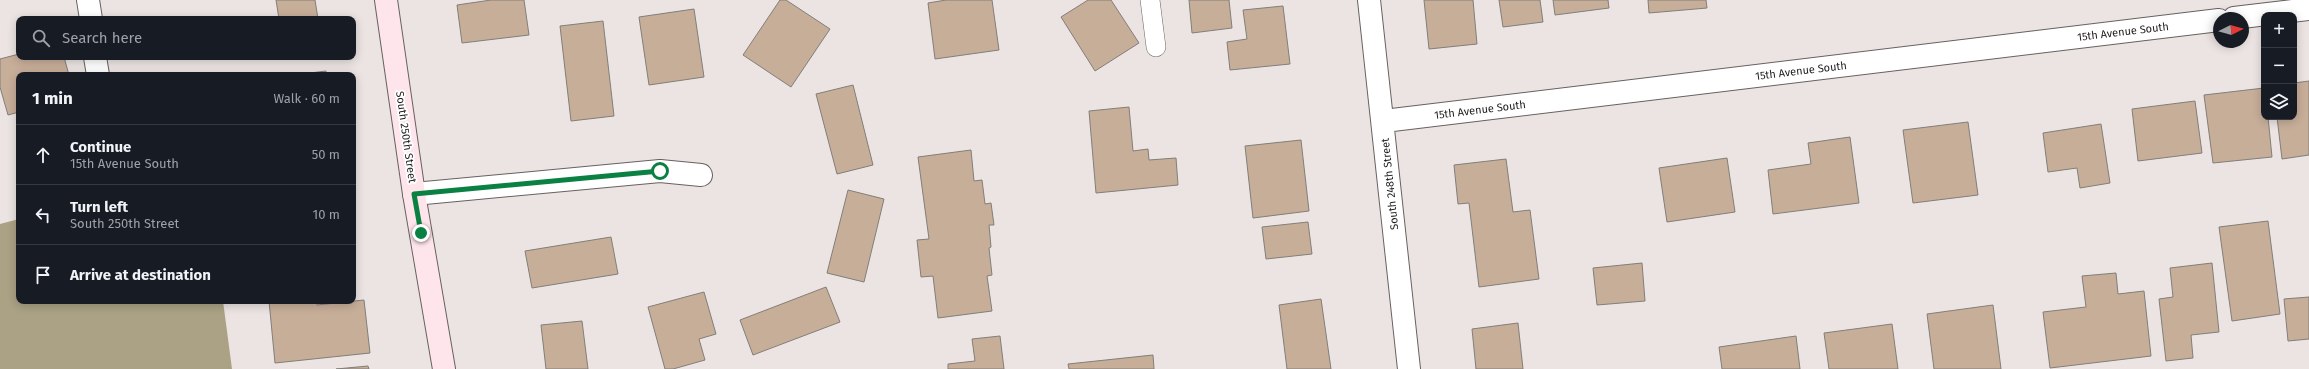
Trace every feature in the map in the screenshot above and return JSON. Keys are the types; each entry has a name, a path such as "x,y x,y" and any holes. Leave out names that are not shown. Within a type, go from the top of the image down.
{"street":[{"path":"88,0 91,16"},
{"name":"South 250th Street","path":"386,0 414,194 444,369"},
{"name":"South 248th Street","path":"1369,0 1384,121 1409,369"},
{"path":"2249,16 2309,9"},
{"name":"15th Avenue South","path":"1384,121 2213,21"},
{"path":"96,60 98,72"},
{"path":"414,194 660,171 700,175"}],"lane":[{"path":"1150,0 1156,47"}],"shaded area":[{"path":"16,220 16,304 223,304 232,369 0,369 0,224"}],"building":[{"path":"276,0 315,0 318,16 279,16"},
{"path":"491,0 524,0 529,35 462,43 457,5"},
{"path":"780,0 786,0 830,29 791,87 743,55"},
{"path":"946,0 992,0 999,50 935,59 928,3"},
{"path":"1088,0 1111,0 1139,43 1095,71 1061,17"},
{"path":"1189,0 1229,0 1232,28 1192,33"},
{"path":"1424,0 1473,0 1477,44 1429,49"},
{"path":"1499,0 1540,0 1543,22 1503,27"},
{"path":"1553,0 1608,0 1609,8 1555,15"},
{"path":"1648,0 1706,0 1707,8 1649,13"},
{"path":"1283,6 1290,64 1230,70 1227,42 1247,39 1243,10"},
{"path":"694,9 704,77 649,85 639,17"},
{"path":"603,21 614,116 571,121 560,26"},
{"path":"16,55 16,60 65,60 68,72 16,72 16,113 8,115 0,87 0,59"},
{"path":"2309,81 2309,155 2282,159 2277,120 2297,120 2297,83"},
{"path":"853,85 873,165 837,174 816,94"},
{"path":"2261,88 2261,120 2268,120 2272,157 2213,163 2204,95"},
{"path":"2195,101 2202,153 2138,161 2132,109"},
{"path":"1129,107 1133,151 1148,149 1149,160 1176,158 1178,185 1096,193 1089,111"},
{"path":"1968,122 1978,195 1913,203 1903,130"},
{"path":"2101,124 2110,183 2080,188 2077,168 2048,172 2043,133"},
{"path":"1850,137 1859,203 1773,214 1768,170 1811,164 1808,143"},
{"path":"1301,140 1309,211 1253,218 1245,146"},
{"path":"971,150 974,181 982,180 985,204 991,203 994,225 989,225 991,247 989,248 992,275 987,276 992,311 938,318 933,276 921,277 917,240 929,239 918,157"},
{"path":"1727,158 1735,212 1667,222 1659,168"},
{"path":"1506,159 1513,212 1530,210 1539,279 1479,287 1469,203 1458,204 1454,165"},
{"path":"848,190 884,199 864,282 827,273"},
{"path":"2268,221 2280,314 2232,321 2219,227"},
{"path":"1308,222 1312,254 1266,259 1262,227"},
{"path":"611,237 618,274 532,288 525,251"},
{"path":"1642,263 1645,301 1597,305 1593,268"},
{"path":"2212,263 2219,332 2191,335 2193,358 2166,361 2159,299 2173,297 2170,268"},
{"path":"2116,273 2118,294 2144,291 2151,356 2050,368 2043,312 2086,307 2082,276"},
{"path":"826,287 840,322 753,355 740,320"},
{"path":"704,292 716,334 699,339 705,360 673,369 665,369 648,307"},
{"path":"2309,297 2309,339 2288,341 2284,299"},
{"path":"1321,299 1331,369 1287,369 1279,305"},
{"path":"364,300 370,353 275,363 269,304 356,304 356,301"},
{"path":"1993,305 2001,369 1934,369 1927,314"},
{"path":"582,321 588,369 546,369 541,325"},
{"path":"1518,323 1523,369 1476,369 1472,329"},
{"path":"1892,324 1898,369 1829,369 1824,333"},
{"path":"1000,336 1004,369 948,369 948,364 975,361 972,339"},
{"path":"1796,336 1800,369 1722,369 1719,347"},
{"path":"1153,355 1154,369 1069,369 1068,364"},
{"path":"368,366 369,369 336,369"}],"route":[{"path":"421,233 414,194 660,171"}]}
